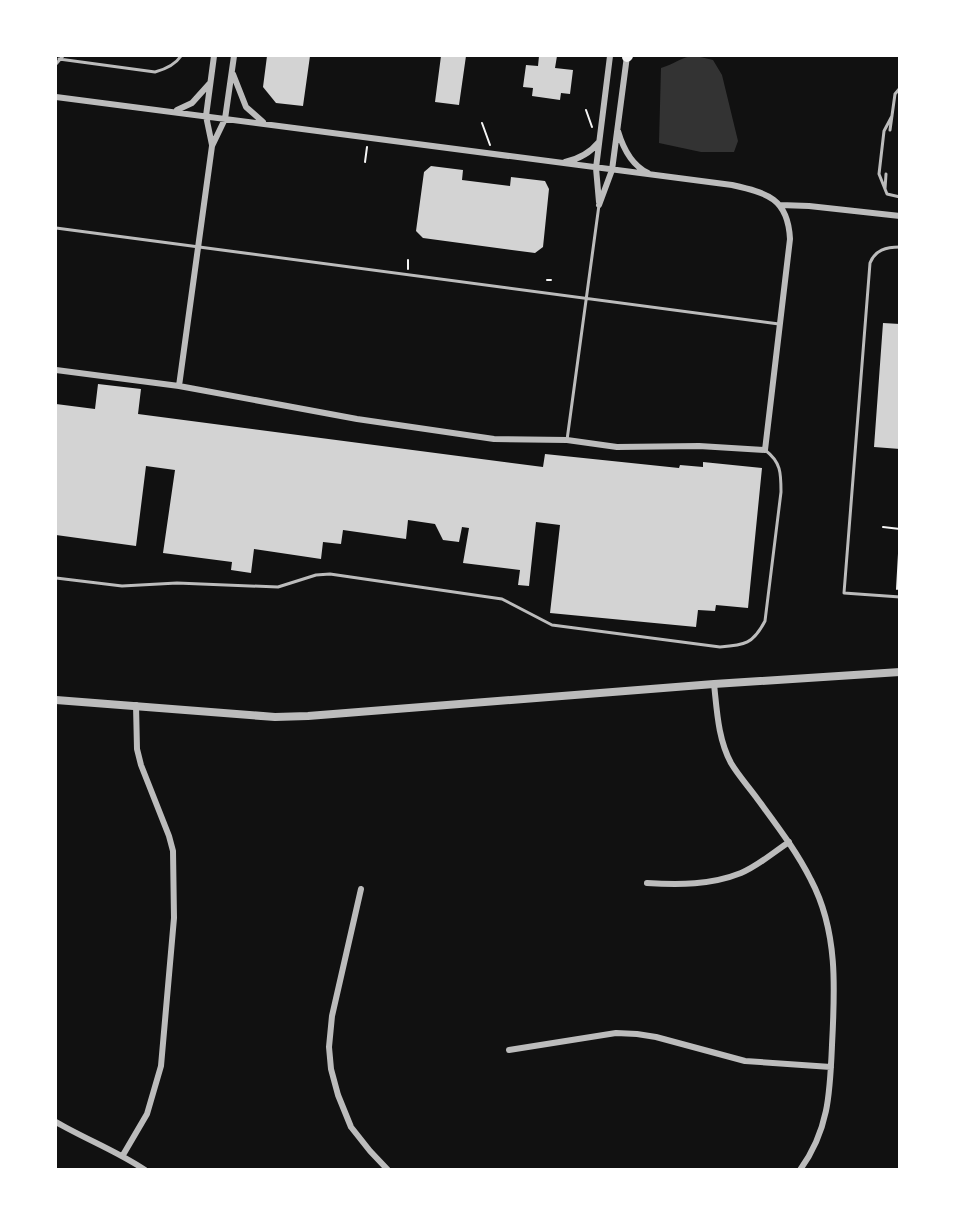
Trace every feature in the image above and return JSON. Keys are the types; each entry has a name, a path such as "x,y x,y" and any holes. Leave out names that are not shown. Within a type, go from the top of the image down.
{"street":[{"path":"212,146 206,116 214,56"},
{"path":"179,386 212,146 225,119 234,56"},
{"path":"599,205 596,168 610,56"},
{"path":"599,205 612,170 628,56"},
{"path":"232,71 246,107 260,121 269,125"},
{"path":"170,111 181,109 192,103 211,83"},
{"path":"56,97 732,185 767,194 780,205 785,212 790,239 765,450 699,446 617,447 567,440 494,439 357,418 179,386 56,370"},
{"path":"618,129 630,157 642,171 651,175"},
{"path":"559,163 583,156 599,141"},
{"path":"780,205 900,216"},
{"path":"56,700 275,717 308,716 714,684 900,672"},
{"path":"714,684 721,733 732,764 789,842 815,889 822,905 833,954 835,984 830,1096 814,1149 800,1170"},
{"path":"123,1155 147,1114 162,1066 174,918 173,851 141,765 137,749 136,705"},
{"path":"647,883 683,885 742,873 789,842"},
{"path":"361,889 332,1016 329,1047 331,1069 338,1095 351,1127 388,1170"},
{"path":"509,1050 616,1033 637,1034 656,1036 745,1061 831,1067"},
{"path":"56,1122 75,1134 123,1155 145,1170"}],"lane":[{"path":"56,63 63,56"},
{"path":"59,60 155,72 177,62 182,56"},
{"path":"890,130 895,94 900,88"},
{"path":"892,116 884,131 879,174 889,195 900,196"},
{"path":"885,189 886,174"},
{"path":"567,440 599,205"},
{"path":"56,228 779,324"},
{"path":"900,247 889,247 879,251 870,263 844,593 900,597"},
{"path":"56,578 122,586 177,583 278,587 316,575 330,574 502,599 552,625 720,647 742,645 757,636 765,621 781,492 780,472 775,457 765,450"}],"path":[{"path":"586,110 595,135"},
{"path":"482,123 491,147"},
{"path":"408,260 408,270"},
{"path":"883,528 900,529"},
{"path":"900,536 895,589 900,590"}],"shaded area":[{"path":"696,56 713,60 722,75 738,141 734,152 701,152 659,143 661,68 687,57"}],"building":[{"path":"267,56 310,56 303,106 276,103 263,87"},
{"path":"441,56 466,56 459,105 435,102"},
{"path":"539,56 557,56 555,68 573,70 570,94 561,93 560,100 532,96 533,88 523,87 526,65 538,66"},
{"path":"431,166 463,170 462,180 510,186 511,177 545,181 549,189 543,247 535,253 423,238 416,231 424,172"},
{"path":"883,323 900,324 900,449 874,447"},
{"path":"98,384 141,389 138,414 543,467 545,454 679,468 680,465 703,467 703,462 762,468 748,608 716,605 715,611 698,610 696,627 550,613 560,525 536,522 529,586 518,585 520,570 463,563 469,528 462,527 459,542 443,540 435,524 408,520 406,539 343,530 341,544 323,542 321,559 254,549 251,573 231,570 232,562 163,553 175,470 146,466 136,546 56,535 56,404 95,409"}]}
